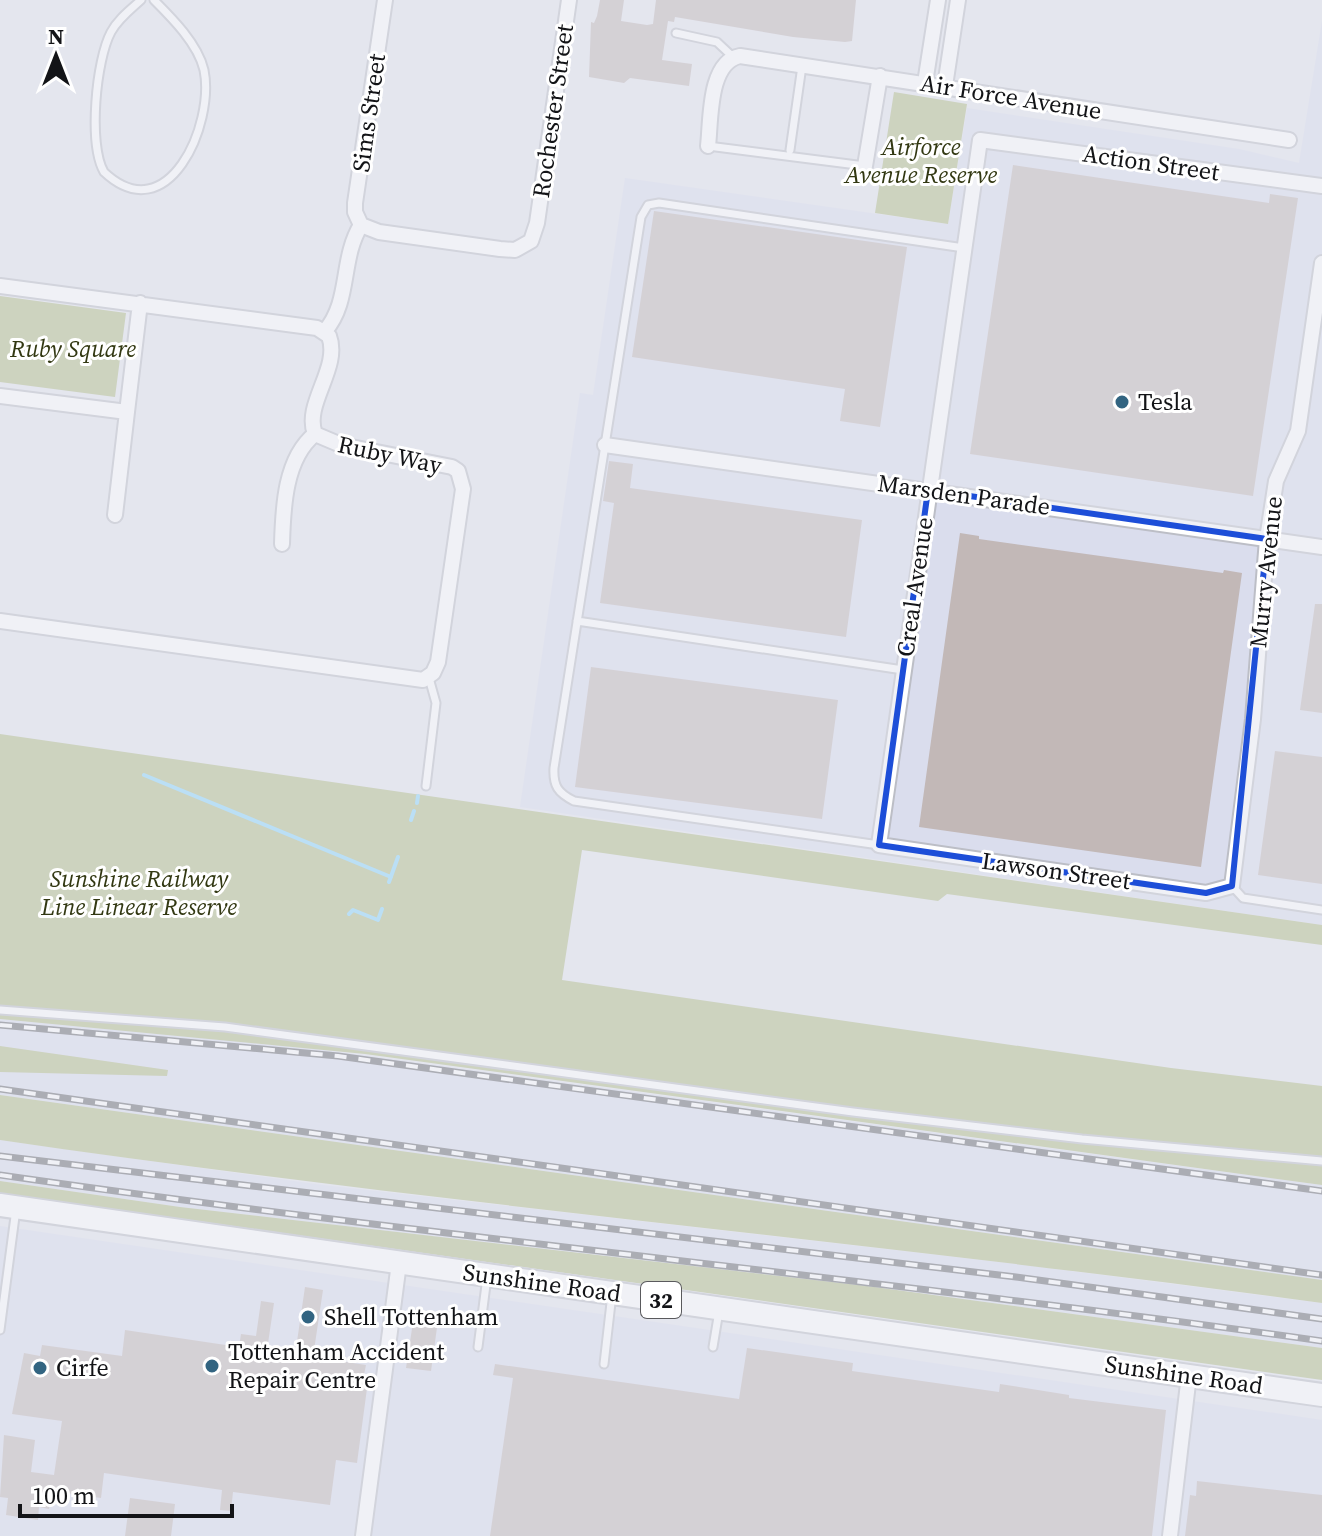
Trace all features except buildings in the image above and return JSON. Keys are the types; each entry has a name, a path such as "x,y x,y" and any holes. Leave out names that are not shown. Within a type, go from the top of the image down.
{"main road":[{"name":"Sunshine Road","path":"8,1207 1322,1395"}],"street":[{"name":"Sims Street","path":"361,225 355,203 385,0"},
{"name":"Rochester Street","path":"361,225 379,232 515,250 531,241 537,223 569,0"},
{"path":"925,83 938,0"},
{"path":"945,86 958,0"},
{"name":"Air Force Avenue","path":"733,57 753,56 1289,140"},
{"path":"708,146 717,80 733,57"},
{"path":"865,166 880,76"},
{"name":"Action Street","path":"980,140 1322,186"},
{"name":"Creal Avenue","path":"879,845 980,140"},
{"path":"5,284 309,325 325,331 340,312 351,244 361,225"},
{"name":"Murry Avenue","path":"1232,886 1253,719 1267,539 1276,481 1298,431 1314,373 1322,263"},
{"path":"115,515 140,303"},
{"name":"Ruby Way","path":"325,331 332,342 332,352 314,418 315,434 341,445 452,467 462,480 438,662 429,678"},
{"path":"0,396 127,412"},
{"path":"282,544 284,509 294,464 303,446 315,434"},
{"name":"Marsden Parade","path":"605,445 1322,547"},
{"path":"0,621 404,680 429,678"},
{"name":"Lawson Street","path":"879,845 1206,893 1232,886"},
{"path":"363,1536 399,1263"},
{"path":"1170,1536 1189,1375"}],"lane":[{"path":"141,0 117,22 104,48 95,145 104,172 121,185 139,188 165,180 186,163 198,132 205,93 200,60 154,0"},
{"path":"676,33 717,42 733,57"},
{"path":"790,150 802,64"},
{"path":"708,146 865,166"},
{"path":"879,845 574,801 561,795 553,783 554,768 641,217 648,205 659,203 964,248"},
{"path":"577,621 903,670"},
{"name":"Ruby Way","path":"426,786 436,703 429,678"},
{"path":"1232,886 1243,898 1322,910"},
{"path":"0,1010 239,1028 853,1112 1082,1139 1322,1161"},
{"path":"0,1330 8,1207"},
{"path":"478,1347 487,1275"},
{"path":"604,1364 613,1293"},
{"path":"0,1297 2,1317"},
{"path":"713,1347 720,1309"}],"highlighted area":[{"path":"928,490 1267,539 1232,886 1206,893 879,845"}],"shaded area":[{"path":"1322,21 1322,925 520,807 580,393 593,395 625,178 948,224 967,108 1239,149 1299,163"},
{"path":"0,1019 279,1044 1322,1185 1322,1280 0,1095"},
{"path":"0,1140 323,1185 1008,1263 1322,1303 1322,1348 867,1286 180,1207 0,1181"},
{"path":"0,1226 1322,1420 1322,1536 0,1536"}],"green space":[{"name":"Airforce Avenue Reserve","path":"894,92 967,104 948,224 875,213"},
{"name":"Ruby Square","path":"0,296 126,313 115,397 0,382"},
{"name":"Sunshine Railway Line Linear Reserve","path":"0,734 1322,925 1322,945 947,894 938,901 582,850 562,980 1171,1068 1322,1086 1322,1185 365,1054 0,1019"},
{"path":"0,1046 168,1070 167,1076 0,1072"},
{"path":"0,1095 1322,1280 1322,1303 330,1184 0,1140"},
{"path":"0,1181 180,1207 867,1286 1322,1348 1322,1380 0,1193"}],"waterway":[{"path":"144,775 391,877"},
{"path":"417,803 418,796"},
{"path":"411,820 414,811"},
{"path":"389,882 398,857"},
{"path":"349,914 353,910 378,920 382,909"}],"railway":[{"path":"0,1025 338,1056 1322,1191"},
{"path":"0,1089 1322,1275"},
{"path":"0,1156 1016,1277 1322,1319"},
{"path":"0,1175 330,1219 1322,1341"}],"place":[{"name":"Tesla","path":"1122,402"},
{"name":"Shell Tottenham","path":"308,1317"},
{"name":"Tottenham Accident Repair Centre","path":"212,1366"},
{"name":"Cirfe","path":"40,1368"}]}
